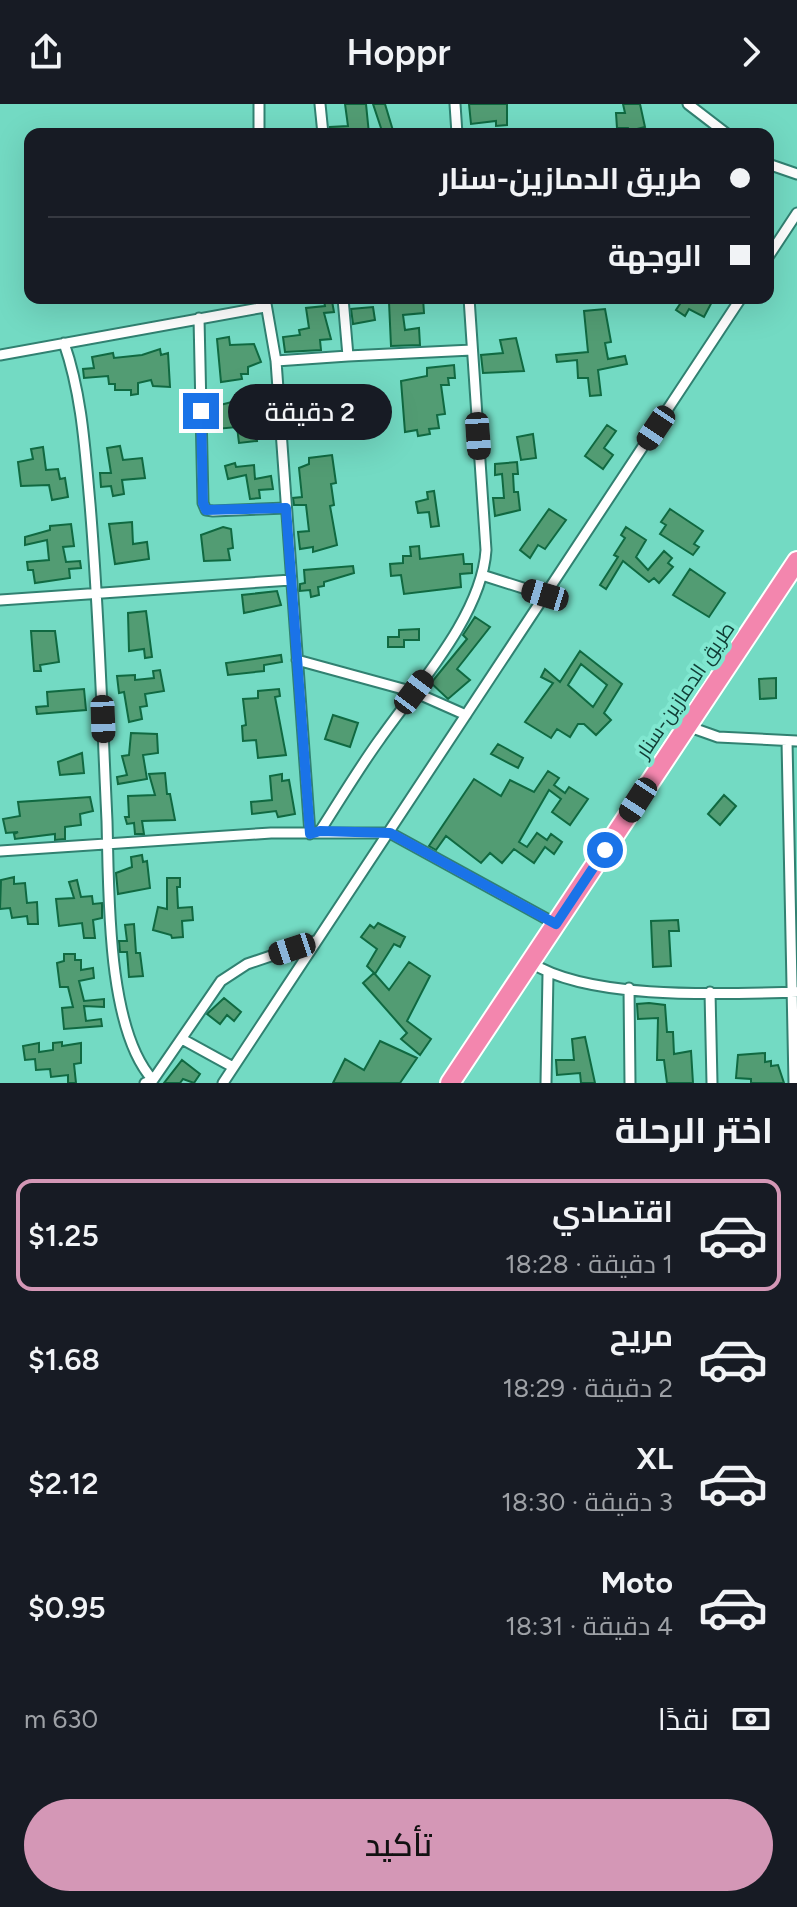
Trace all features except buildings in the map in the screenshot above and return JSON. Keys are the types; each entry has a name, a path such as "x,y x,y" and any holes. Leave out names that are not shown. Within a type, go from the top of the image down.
{"highway":[{"name":"طريق الدمازين-سنار","path":"450,1083 797,561"}],"street":[{"path":"259,104 259,128"},
{"path":"320,104 322,128"},
{"path":"455,104 457,128"},
{"path":"688,104 719,128"},
{"path":"774,166 797,174"},
{"path":"774,248 797,213"},
{"path":"0,355 199,318 257,304"},
{"path":"265,304 276,361 297,660 315,832"},
{"path":"344,304 348,356"},
{"path":"315,832 438,659 485,576 486,550 469,304"},
{"path":"223,1083 737,304"},
{"path":"199,318 203,503 206,510 286,508"},
{"path":"64,343 81,409 98,594 108,844 119,1003 134,1056 149,1082 221,981 247,964 315,941"},
{"path":"276,361 472,350"},
{"path":"485,576 545,595"},
{"path":"0,600 291,580"},
{"path":"297,660 414,692 466,715"},
{"path":"687,726 718,737 792,741 794,1083"},
{"path":"0,851 315,832 390,833 556,924"},
{"path":"530,962 548,974 574,982 710,992 794,992"},
{"path":"546,1083 548,974"},
{"path":"629,988 630,1083"},
{"path":"710,992 712,1083"},
{"path":"182,1039 233,1067"}],"route":[{"path":"201,411 203,503 206,510 286,508 310,834 320,831 390,833 556,924 605,850"}]}
